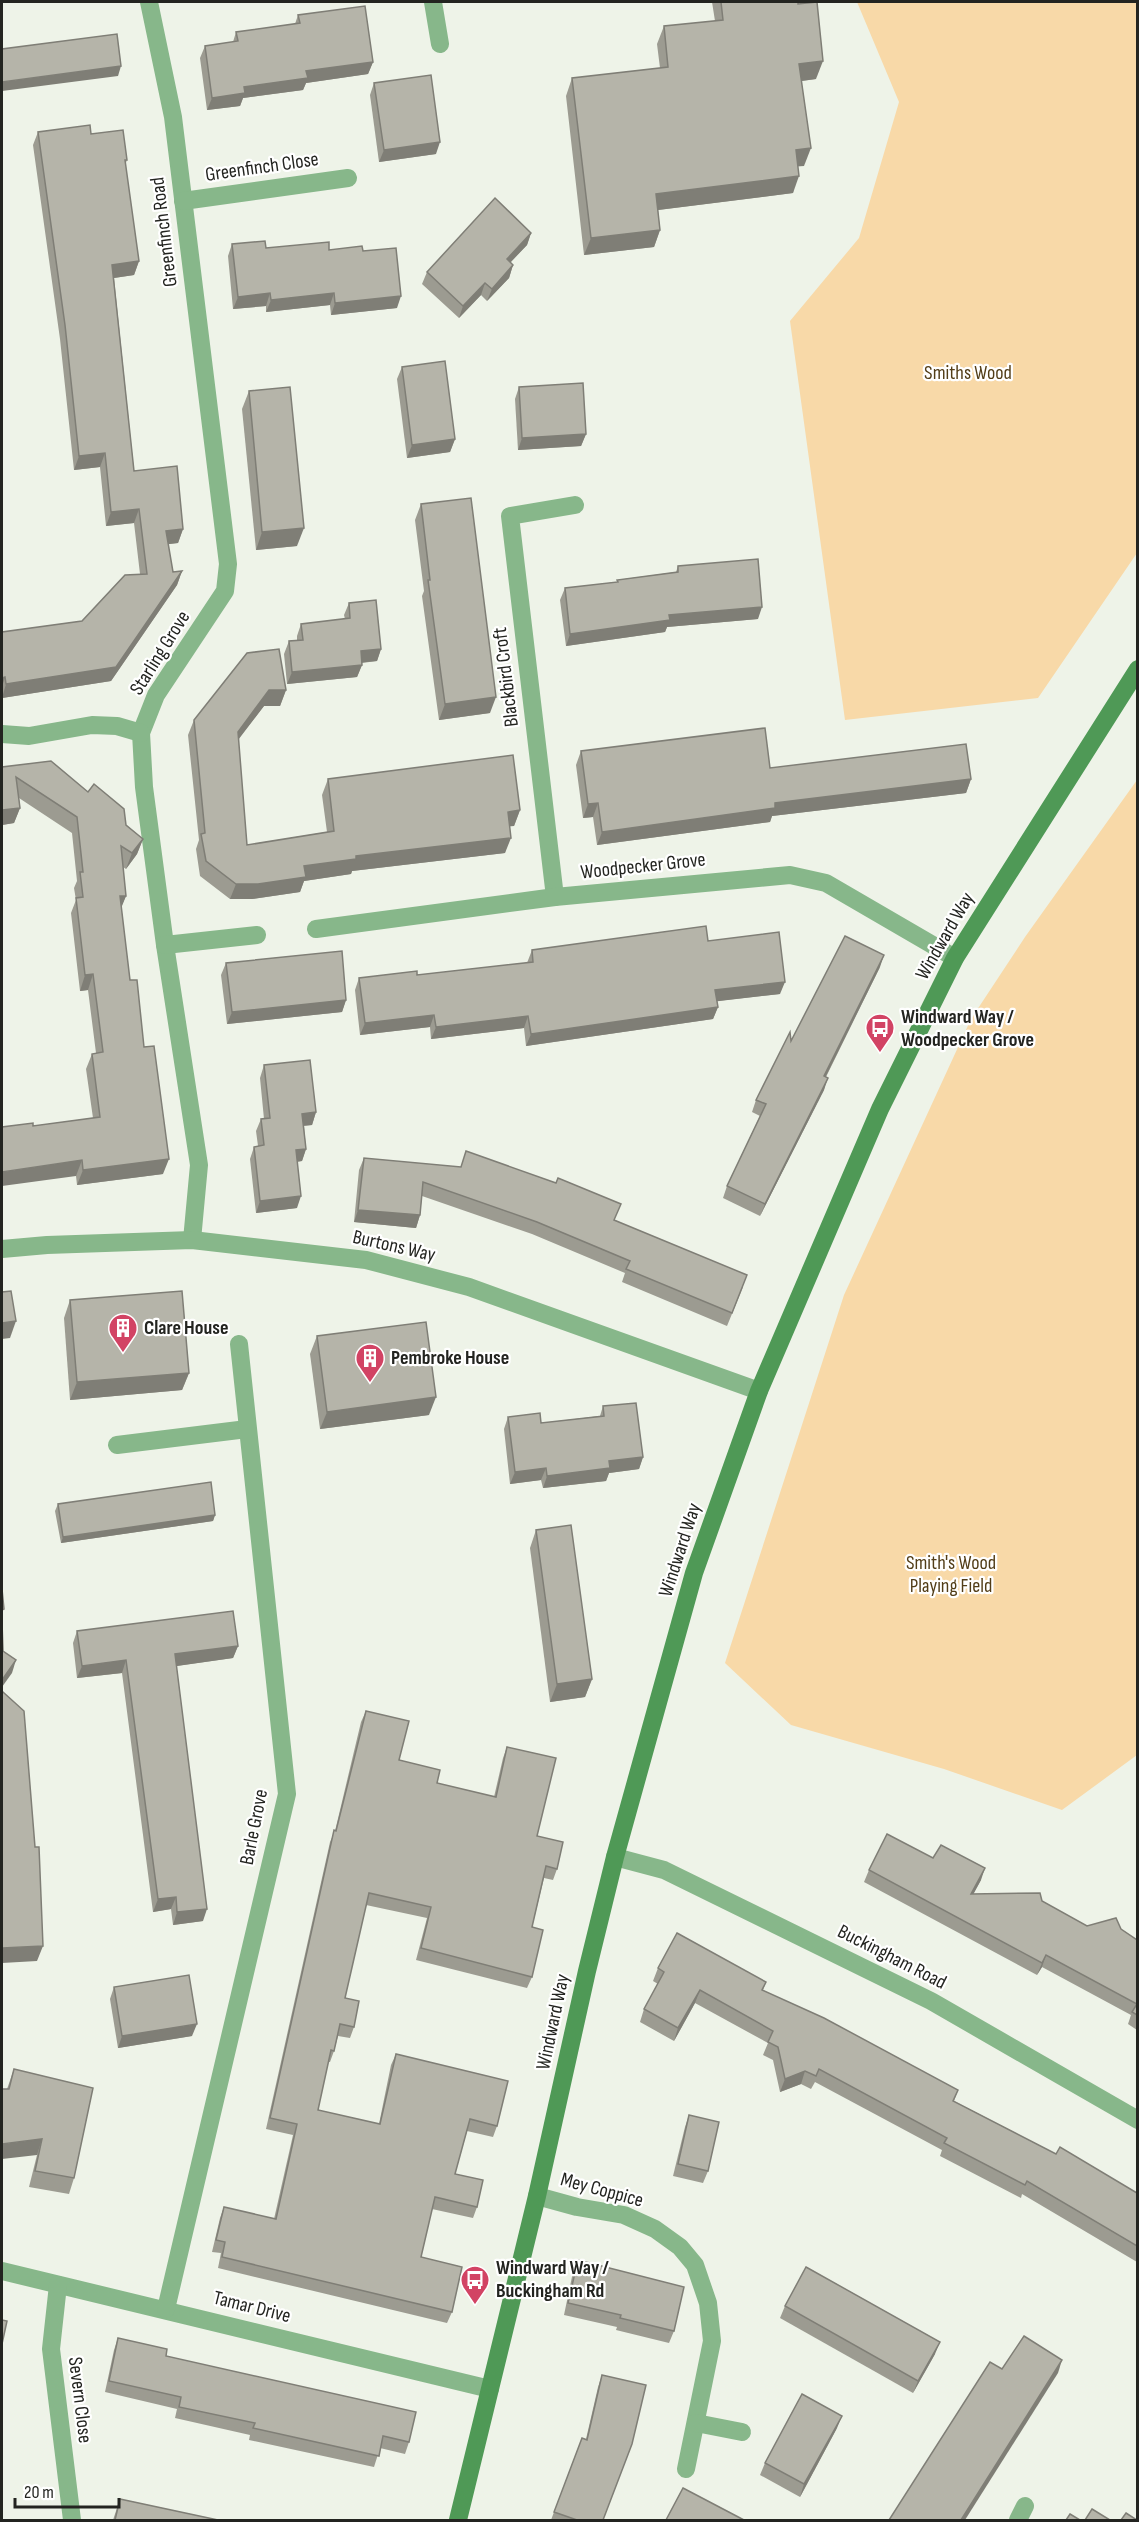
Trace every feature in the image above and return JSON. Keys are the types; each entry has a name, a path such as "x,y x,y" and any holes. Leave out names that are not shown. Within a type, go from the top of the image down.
{"street":[{"name":"Greenfinch Road","path":"149,2 172,117 214,459"},
{"path":"433,2 440,44"},
{"name":"Greenfinch Close","path":"183,201 348,178"},
{"name":"Starling Grove","path":"192,1240 199,1165 165,945 144,787 141,733 156,695 225,591 228,564 214,459"},
{"name":"Blackbird Croft","path":"555,897 510,516 575,505"},
{"name":"Windward Way","path":"458,2520 537,2196 615,1857 694,1574 759,1391 880,1109 955,958 1137,669"},
{"path":"2,734 29,736 92,725 117,726 141,733"},
{"name":"Woodpecker Grove","path":"316,929 555,897 790,875 826,883 955,958"},
{"path":"165,945 257,935"},
{"name":"Burtons Way","path":"2,1249 47,1245 192,1240 378,1263 469,1287 759,1391"},
{"name":"Barle Grove","path":"166,2309 286,1794 239,1344"},
{"path":"117,1445 247,1429"},
{"name":"Buckingham Road","path":"615,1857 664,1870 931,2001 1137,2120"},
{"name":"Mey Coppice","path":"537,2196 577,2207 624,2215 655,2229 680,2247 695,2265 708,2303 712,2341 686,2469"},
{"name":"Tamar Drive","path":"2,2271 490,2389"},
{"name":"Severn Close","path":"58,2285 51,2349 72,2520"},
{"path":"696,2423 742,2432"}],"green space":[{"name":"Smiths Wood","path":"857,2 1137,2 1137,553 1038,698 845,720 790,321 859,238 899,102"},
{"name":"Smith's Wood Playing Field","path":"1137,780 1137,1755 1062,1810 944,1769 791,1725 725,1663 844,1295 971,1019 1025,937"}],"building":[{"path":"721,2 798,2 798,4 817,2 823,61 799,64 811,148 796,150 799,176 656,194 660,230 591,238 572,78 668,67 664,26 723,20"},
{"path":"365,6 373,62 306,71 308,78 244,87 245,93 212,98 205,46 238,41 236,32 300,23 298,15"},
{"path":"117,34 121,66 2,82 2,49"},
{"path":"431,75 440,142 384,150 374,83"},
{"path":"90,125 91,134 123,130 139,261 112,265 134,471 177,466 183,529 166,531 173,572 182,571 116,667 6,684 5,677 2,678 2,632 82,621 125,575 147,574 139,509 111,512 105,453 79,456 65,325 38,132"},
{"path":"495,198 531,233 507,259 513,265 492,289 485,283 463,306 427,272"},
{"path":"265,241 266,248 329,242 329,250 362,246 363,251 396,248 401,296 335,303 334,293 271,300 270,293 238,297 232,244"},
{"path":"445,361 455,439 412,445 402,367"},
{"path":"583,383 586,434 522,438 519,387"},
{"path":"290,387 304,528 262,532 249,391"},
{"path":"471,498 496,697 445,704 428,580 430,580 421,504"},
{"path":"758,559 762,607 669,615 670,620 570,634 565,588 678,572 678,566"},
{"path":"376,600 381,649 361,651 362,665 292,672 289,641 303,640 301,624 350,618 349,603"},
{"path":"279,649 286,690 269,690 238,732 247,845 334,831 328,779 513,755 520,810 508,812 511,838 356,856 356,859 304,866 306,877 258,884 236,884 206,861 201,834 205,833 194,720 247,653"},
{"path":"765,728 770,768 966,744 971,779 775,803 775,808 602,832 598,803 588,804 581,751"},
{"path":"51,761 88,792 94,784 124,809 126,825 143,839 132,853 121,846 126,896 120,896 130,980 137,980 144,1047 154,1046 169,1159 83,1170 82,1160 2,1172 2,1127 33,1123 33,1126 100,1117 92,1054 103,1052 93,974 85,975 76,898 83,897 80,872 83,872 77,817 16,777 20,808 2,810 2,767"},
{"path":"706,926 708,941 779,932 785,982 715,990 718,1007 531,1034 528,1016 436,1027 434,1015 365,1023 359,978 417,971 417,975 533,962 532,950"},
{"path":"845,936 884,955 824,1076 828,1078 765,1204 727,1186 766,1104 756,1100 790,1032 791,1041"},
{"path":"342,951 346,1000 232,1012 226,963"},
{"path":"310,1060 316,1112 302,1114 306,1149 296,1150 301,1196 260,1201 254,1147 264,1145 261,1119 270,1118 264,1065"},
{"path":"466,1151 556,1183 558,1178 621,1204 614,1220 747,1275 732,1313 626,1269 630,1261 537,1222 423,1182 420,1215 358,1210 364,1158 461,1167"},
{"path":"11,1291 16,1321 2,1323 2,1292"},
{"name":"Clare House","path":"182,1291 189,1373 77,1382 70,1300"},
{"name":"Pembroke House","path":"426,1322 436,1397 327,1412 317,1336"},
{"path":"636,1403 643,1457 609,1461 610,1468 547,1476 546,1468 515,1472 508,1417 540,1413 541,1423 604,1416 603,1406"},
{"path":"211,1482 215,1515 63,1537 58,1504"},
{"path":"571,1525 592,1679 557,1684 536,1530"},
{"path":"233,1611 238,1646 175,1654 207,1909 177,1912 176,1897 158,1899 126,1660 82,1666 77,1631"},
{"path":"2,1622 3,1651 16,1660 2,1680"},
{"path":"3,1692 24,1711 35,1847 39,1847 43,1946 2,1948"},
{"path":"366,1711 409,1721 399,1760 440,1770 437,1783 496,1797 507,1747 556,1758 537,1836 563,1842 557,1869 546,1866 532,1927 543,1930 532,1977 421,1948 431,1907 369,1893 345,1998 359,2001 354,2027 340,2024 334,2051 331,2050 318,2110 380,2124 396,2054 508,2081 497,2126 470,2119 455,2174 483,2180 477,2207 435,2197 421,2257 462,2267 452,2312 222,2257 225,2242 216,2240 224,2207 276,2219 297,2124 270,2118 334,1830 336,1831"},
{"path":"887,1834 933,1858 941,1845 985,1868 971,1894 1040,1893 1042,1901 1087,1926 1116,1918 1121,1929 1137,1940 1137,2004 1046,1955 1042,1963 869,1870"},
{"path":"677,1933 766,1982 762,1990 824,2018 958,2090 953,2101 1056,2154 1060,2147 1137,2193 1137,2246 1027,2181 1025,2185 944,2143 947,2138 819,2069 816,2076 805,2071 785,2079 778,2047 768,2042 773,2031 700,1990 678,2028 644,2009 664,1972 658,1968"},
{"path":"189,1975 197,2024 122,2036 114,1987"},
{"path":"1137,2004 1137,2015 1132,2012"},
{"path":"14,2069 93,2088 74,2178 35,2171 42,2139 2,2144 2,2089 9,2089"},
{"path":"689,2115 719,2122 708,2171 678,2164"},
{"path":"578,2260 684,2287 674,2331 620,2318 621,2315 568,2303"},
{"path":"806,2267 940,2342 918,2381 785,2306"},
{"path":"2,2320 7,2321 2,2344"},
{"path":"1024,2336 1062,2360 961,2520 889,2520 990,2362 1002,2369"},
{"path":"118,2338 167,2349 166,2356 416,2412 409,2442 383,2436 379,2456 253,2428 255,2423 179,2407 181,2397 109,2381"},
{"path":"602,2375 646,2385 632,2444 603,2520 577,2520 554,2512 582,2438 587,2440"},
{"path":"802,2394 842,2416 804,2484 765,2463"},
{"path":"683,2488 744,2520 666,2520"},
{"path":"120,2499 218,2520 115,2520"},
{"path":"1092,2509 1110,2520 1085,2520"},
{"path":"1126,2513 1137,2520 1121,2520"},
{"path":"1070,2514 1080,2520 1066,2520"}],"place":[{"name":"Windward Way / Woodpecker Grove","path":"880,1054"},
{"name":"Clare House","path":"123,1354"},
{"name":"Pembroke House","path":"370,1384"},
{"name":"Windward Way / Buckingham Rd","path":"475,2306"}]}
